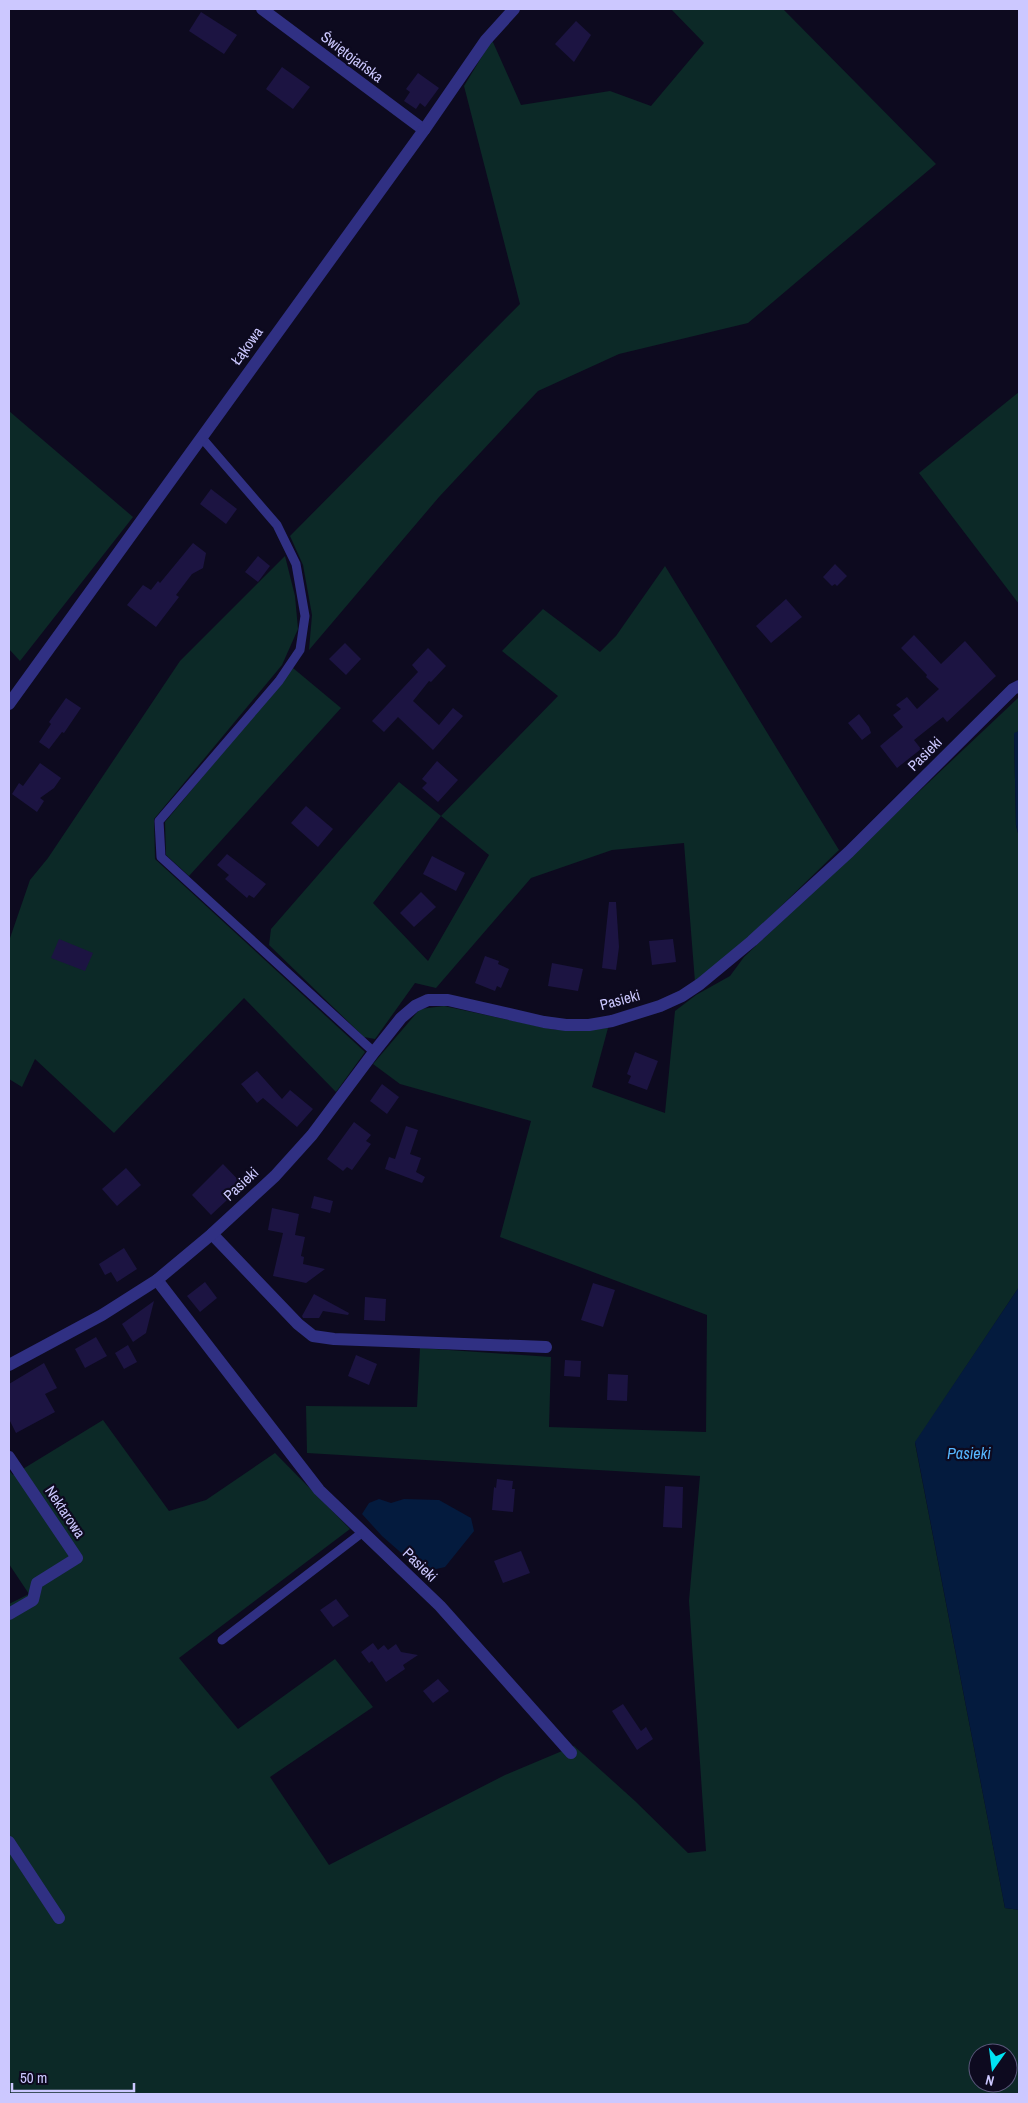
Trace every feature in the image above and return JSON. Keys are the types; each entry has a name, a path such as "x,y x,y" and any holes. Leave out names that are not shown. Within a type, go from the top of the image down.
{"street":[{"name":"Świętojańska","path":"262,9 424,130"},
{"name":"Łąkowa","path":"9,704 123,548 200,437 424,130 486,40 514,9"},
{"name":"Pasieki","path":"9,1365 102,1315 157,1280 212,1234 275,1176 312,1135 401,1018 415,1006 428,1000 448,1000 544,1022 566,1025 589,1025 660,1006 682,996 700,984 752,941 849,852 1019,686"},
{"path":"212,1234 298,1324 313,1336 334,1339 546,1347"},
{"name":"Pasieki","path":"157,1280 319,1490 440,1606 571,1753"},
{"name":"Nektarowa","path":"9,1457 77,1558 37,1583 33,1600 9,1614"},
{"path":"9,1842 59,1918"}],"lane":[{"path":"200,437 277,525 296,564 305,616 300,650 279,681 159,821 161,857 374,1052"},
{"path":"222,1640 363,1532"}],"green space":[{"path":"671,9 783,9 936,164 748,323 619,354 538,391 439,497 309,650 312,615 303,565 290,536 520,304 464,86 492,40 521,105 610,91 651,106 704,43"},
{"path":"1019,392 1019,604 919,473"},
{"path":"9,411 133,517 20,661 9,649"},
{"path":"285,556 295,596 298,629 282,665 154,819 155,859 365,1052 336,1092 244,998 114,1133 35,1059 22,1087 9,1079 9,941 30,880 48,858 180,661"},
{"path":"665,566 839,850 749,937 695,982 684,843 612,850 531,878 436,988 415,983 375,1039 364,1037 269,945 271,929 399,782 441,816 558,696 502,651 543,609 600,652 616,636","holes":["441,816 489,855 428,961 373,903"]},
{"path":"293,668 341,708 189,876 166,855 165,822"},
{"path":"1019,697 1019,731 1014,734 1016,825 1019,837 1019,1287 915,1443 1005,1908 1019,1910 1019,2094 9,2094 9,1604 29,1594 9,1564 9,1470 13,1475 103,1420 169,1511 206,1500 275,1453 350,1529 179,1658 238,1729 335,1659 373,1707 270,1777 329,1865 505,1775 574,1746 635,1801 688,1853 706,1851 689,1601 700,1476 307,1453 306,1406 417,1407 420,1348 551,1357 549,1427 706,1432 707,1315 500,1237 531,1121 400,1084 373,1064 420,1009 444,1006 556,1030 608,1028 592,1087 665,1113 675,1011 696,995 730,976 744,957"}],"water":[{"path":"1019,731 1019,837 1016,825 1014,733"},
{"name":"Pasieki","path":"1019,1287 1019,1910 1005,1908 915,1442"},
{"path":"379,1499 391,1503 404,1499 439,1500 471,1518 474,1531 445,1567 423,1572 382,1536 362,1514 369,1503"}],"building":[{"path":"201,12 237,35 224,54 189,31"},
{"path":"576,21 591,35 574,62 555,44"},
{"path":"282,67 310,87 293,109 266,89"},
{"path":"418,73 439,88 425,107 420,103 416,109 404,101 410,92 406,89"},
{"path":"211,489 237,509 226,524 200,504"},
{"path":"193,543 206,553 203,568 192,574 176,595 179,597 156,627 127,605 143,585 151,590 158,581 160,583"},
{"path":"258,556 270,566 258,582 245,572"},
{"path":"835,564 847,576 837,586 835,584 832,586 823,577"},
{"path":"786,599 802,617 771,643 756,626"},
{"path":"914,635 941,664 965,641 996,676 947,722 943,717 914,740 921,749 897,768 880,746 903,727 893,715 901,709 896,705 907,697 917,709 939,689 901,648"},
{"path":"345,643 361,659 346,675 329,659"},
{"path":"428,648 446,666 431,682 429,681 413,701 439,725 453,708 463,716 433,750 398,717 384,732 372,721 418,672 412,665"},
{"path":"66,698 81,708 64,733 62,732 49,749 39,742 51,724 49,722"},
{"path":"859,714 869,727 871,733 862,740 848,723"},
{"path":"437,761 458,780 438,802 422,788 427,783 422,779"},
{"path":"40,763 61,778 54,788 40,798 44,801 37,812 12,794 19,783 23,786"},
{"path":"306,806 333,829 318,847 291,823"},
{"path":"227,854 266,884 254,898 249,895 247,898 225,879 229,875 217,865"},
{"path":"432,856 465,873 456,891 423,874"},
{"path":"421,892 436,907 414,927 400,913"},
{"path":"609,902 616,902 619,947 616,970 602,968"},
{"path":"59,939 93,953 85,971 51,958"},
{"path":"673,939 676,962 652,965 649,941"},
{"path":"485,956 499,961 498,964 509,969 501,988 497,986 495,991 475,983"},
{"path":"552,963 583,969 578,991 548,986"},
{"path":"635,1052 658,1061 647,1090 628,1083 631,1076 627,1074"},
{"path":"257,1071 282,1099 290,1090 313,1109 297,1127 263,1098 257,1103 241,1084"},
{"path":"382,1084 399,1097 387,1114 370,1101"},
{"path":"354,1122 371,1135 366,1141 371,1144 352,1170 347,1167 343,1171 327,1159"},
{"path":"406,1126 418,1130 410,1154 421,1158 416,1172 425,1177 422,1183 385,1169 389,1157 395,1159"},
{"path":"223,1164 243,1185 211,1215 192,1195"},
{"path":"126,1168 141,1185 117,1206 102,1189"},
{"path":"314,1196 333,1201 330,1213 311,1208"},
{"path":"272,1208 299,1214 295,1235 305,1237 301,1256 304,1257 303,1264 325,1269 306,1283 273,1276 283,1233 268,1230"},
{"path":"124,1248 137,1269 117,1282 111,1272 105,1275 99,1264"},
{"path":"205,1282 217,1298 200,1312 187,1296"},
{"path":"593,1283 615,1290 603,1327 581,1320"},
{"path":"314,1294 349,1313 348,1315 323,1311 319,1318 303,1318 302,1316"},
{"path":"365,1297 386,1299 385,1321 364,1320"},
{"path":"154,1301 146,1333 133,1342 122,1324"},
{"path":"96,1337 107,1356 85,1368 75,1349"},
{"path":"128,1345 137,1362 124,1369 115,1353"},
{"path":"356,1355 377,1364 369,1385 348,1376"},
{"path":"565,1360 581,1361 580,1377 564,1376"},
{"path":"44,1363 57,1388 45,1394 55,1412 16,1433 9,1419 9,1384"},
{"path":"608,1374 628,1375 627,1401 607,1400"},
{"path":"497,1479 513,1481 512,1489 515,1489 513,1512 492,1510 494,1487 496,1488"},
{"path":"665,1486 683,1487 682,1528 663,1527"},
{"path":"521,1551 530,1573 503,1583 494,1561"},
{"path":"336,1599 349,1616 333,1627 320,1610"},
{"path":"373,1643 378,1650 384,1645 388,1650 396,1644 401,1652 418,1655 403,1665 405,1669 386,1682 372,1661 369,1663 361,1652"},
{"path":"438,1679 449,1691 433,1703 423,1691"},
{"path":"623,1704 641,1731 646,1727 653,1739 637,1750 612,1711"}]}
